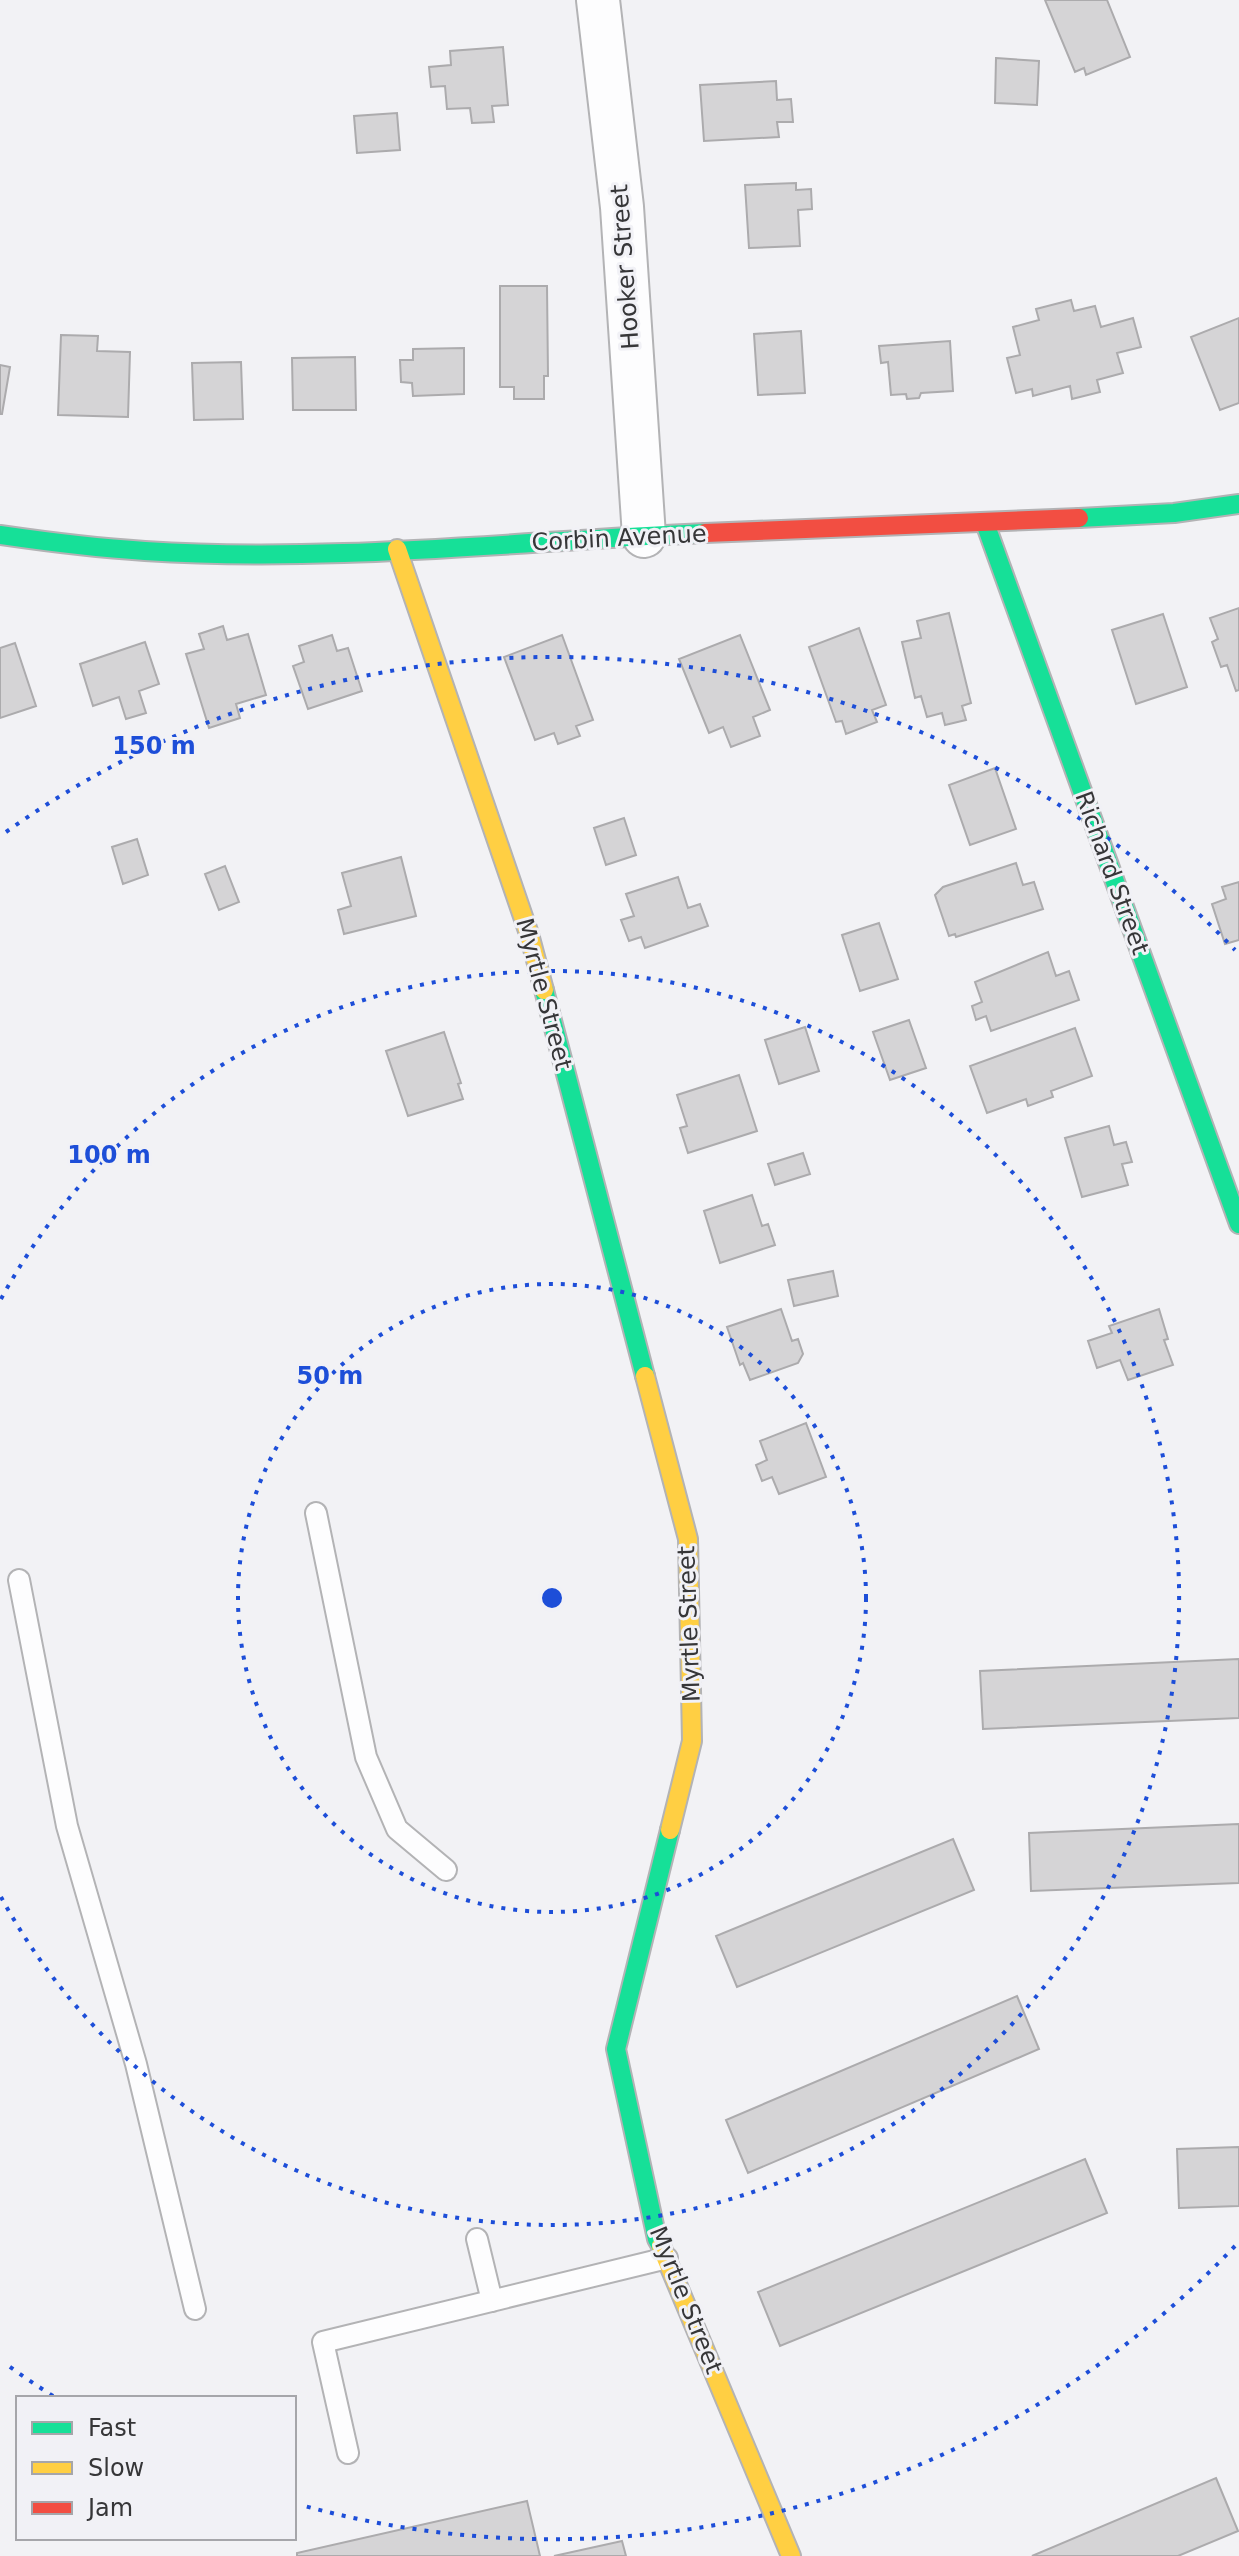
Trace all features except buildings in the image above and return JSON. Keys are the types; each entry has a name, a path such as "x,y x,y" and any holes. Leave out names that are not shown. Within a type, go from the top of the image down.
{"street":[{"name":"Hooker Street","path":"598,0 622,207 644,536"},
{"name":"Corbin Avenue","path":"0,535 66,545 166,553 397,549 1174,513 1239,504"},
{"name":"Richard Street","path":"985,523 1239,1224"},
{"name":"Myrtle Street","path":"397,549 529,934 688,1539 692,1741 616,2049 657,2239 791,2556"}],"lane":[{"path":"316,1513 366,1757 397,1829 446,1870"},
{"path":"19,1580 67,1826 136,2064 195,2309"},
{"path":"477,2239 492,2301"},
{"path":"348,2453 323,2342 667,2258"}],"traffic: fast":[{"path":"1079,518 1174,513 1239,504"},
{"path":"985,523 1239,1224"},
{"path":"0,535 145,551 285,554 425,550 705,533"},
{"path":"544,990 645,1376"},
{"path":"661,2246 616,2049 670,1830"}],"traffic: slow":[{"path":"397,549 529,934 544,990"},
{"path":"645,1376 688,1539 692,1741 670,1830"},
{"path":"661,2246 791,2556"}],"traffic: jam":[{"path":"705,533 1079,518"}]}
